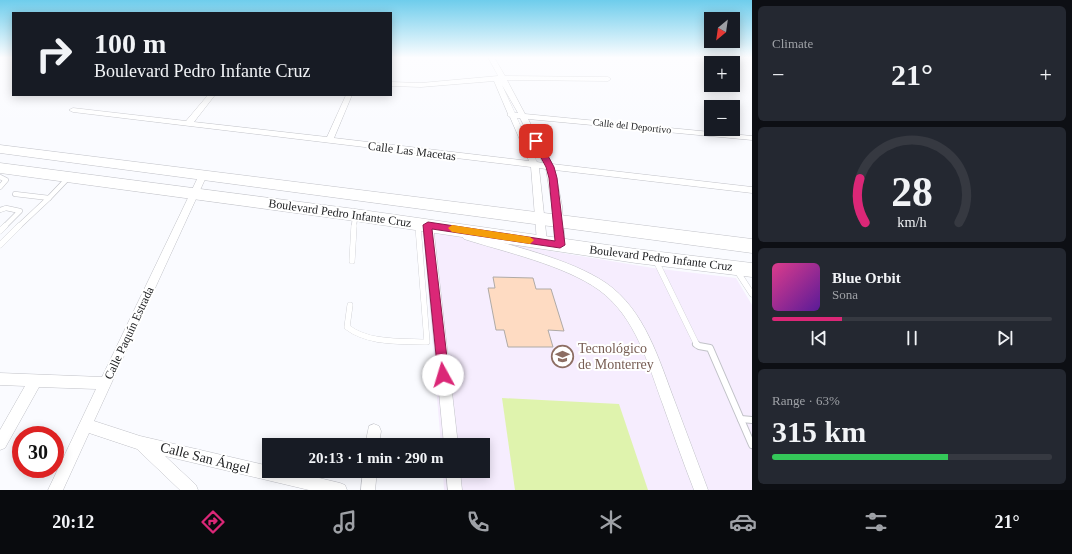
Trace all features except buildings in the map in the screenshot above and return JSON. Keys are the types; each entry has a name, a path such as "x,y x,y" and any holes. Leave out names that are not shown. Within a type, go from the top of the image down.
{"highway":[{"name":"Boulevard Pedro Infante Cruz","path":"0,148 203,176 539,217 752,246"},
{"name":"Boulevard Pedro Infante Cruz","path":"0,168 195,193 654,258 752,270"}],"street":[{"path":"392,84 421,85 478,80"},
{"path":"500,80 512,115 535,166 542,242"},
{"path":"500,80 522,115 550,167 553,178 560,245"},
{"path":"188,124 211,96"},
{"path":"329,141 349,96"},
{"name":"Calle Las Macetas","path":"73,110 535,166 752,190"},
{"name":"Calle del Deportivo","path":"512,115 752,138"},
{"name":"Calle Paquín Estrada","path":"55,490 203,176"},
{"path":"450,438 428,225 560,266 583,275 604,287 618,300 632,318 648,347 701,490"},
{"path":"0,378 105,383"},
{"path":"0,443 36,380"},
{"name":"Calle San Ángel","path":"86,424 140,443 340,490"},
{"path":"373,438 374,431"},
{"name":"Calle San Ángel","path":"140,443 191,490"},
{"path":"368,490 369,478"},
{"path":"454,478 455,490"}],"lane":[{"path":"0,177 6,180 0,187"},
{"path":"0,245 69,177"},
{"path":"15,194 49,198"},
{"path":"0,210 6,208 20,211 0,231"},
{"path":"352,261 355,215"},
{"path":"350,305 347,327 358,335 370,338 427,342 428,225"},
{"path":"654,258 696,344 710,348 752,445"},
{"path":"736,268 752,294"},
{"path":"741,419 752,420"}],"shaded area":[{"name":"Tecnológico de Monterrey","path":"423,230 653,268 736,278 752,305 752,490 444,490 443,478 490,478 490,438 440,438"}],"green space":[{"path":"502,398 619,404 648,490 515,490"}],"slow traffic":[{"path":"452,228 530,240"}],"place":[{"name":"Tecnológico de Monterrey","path":"562,356"}],"route":[{"path":"443,375 428,225 560,245 553,178 550,167 536,141"}]}
